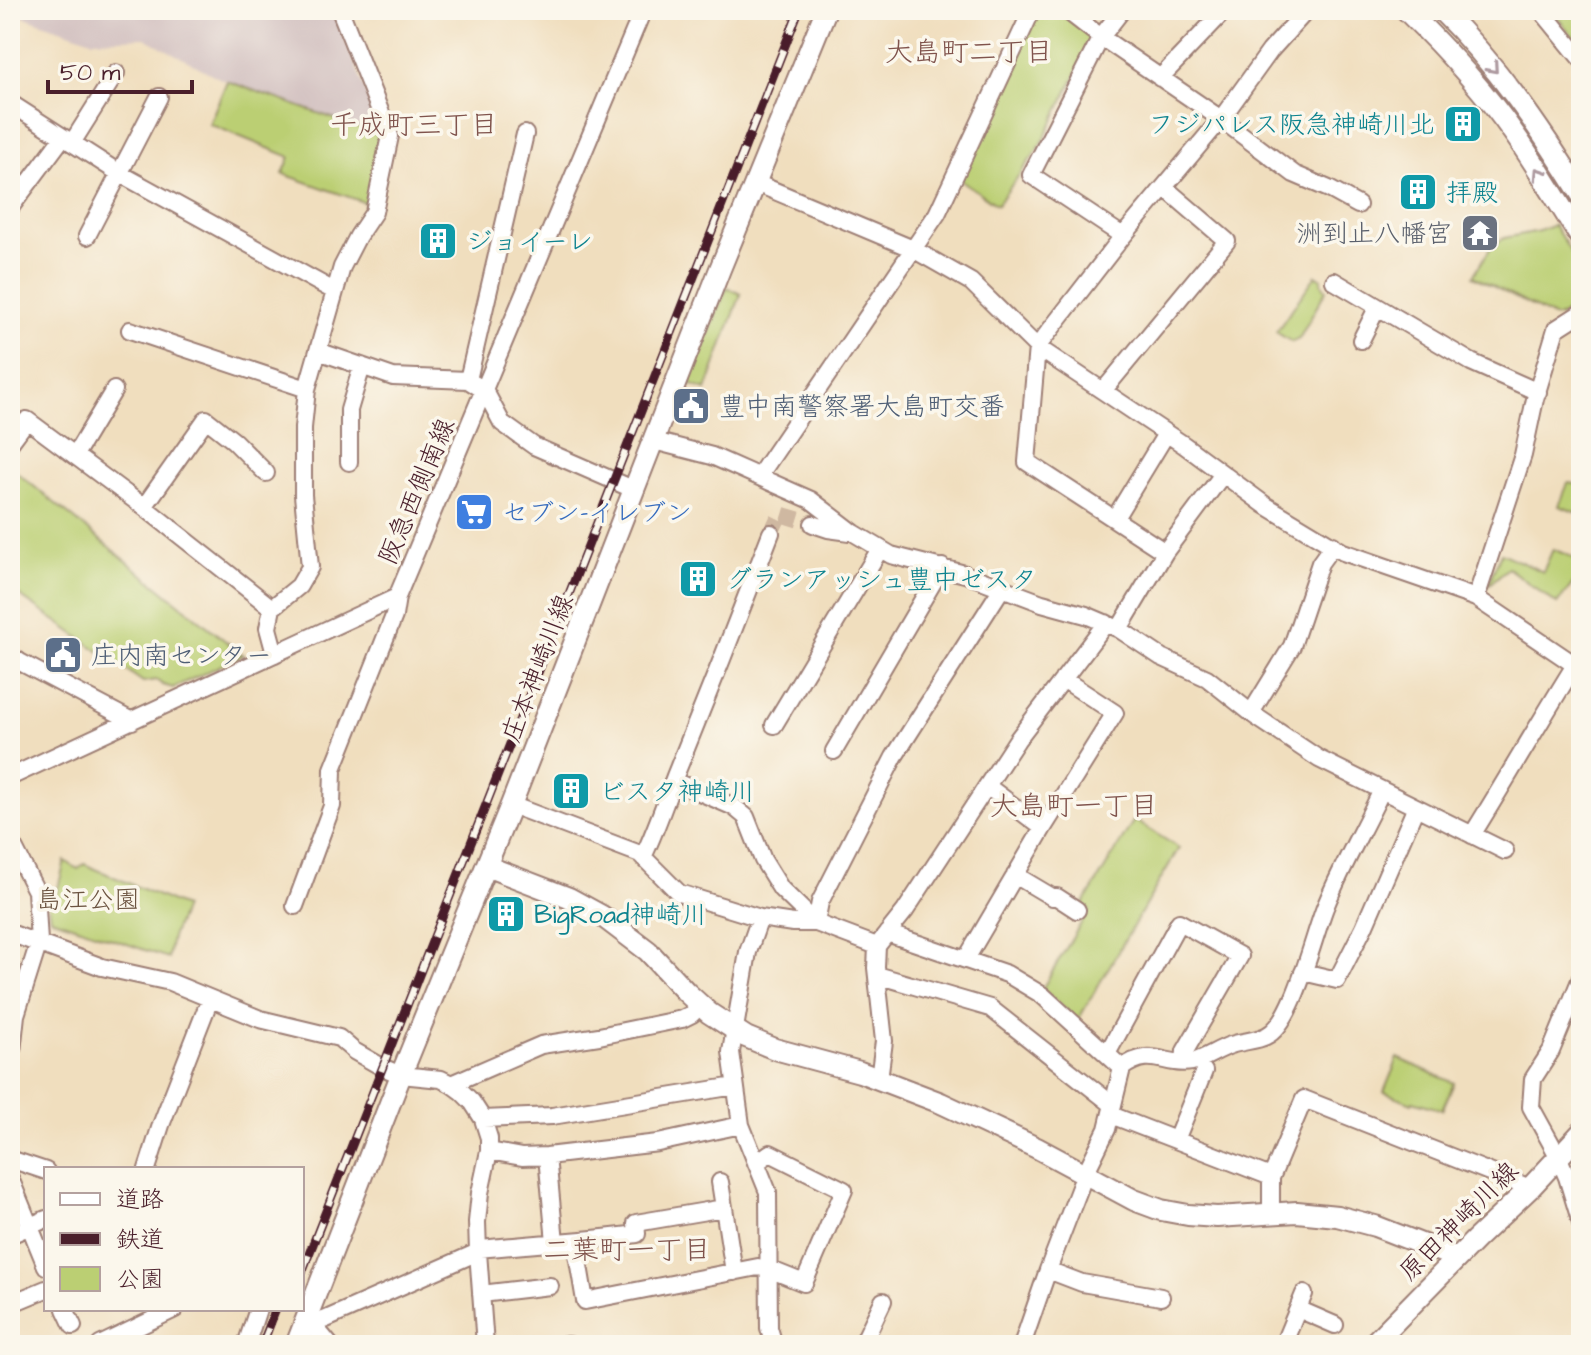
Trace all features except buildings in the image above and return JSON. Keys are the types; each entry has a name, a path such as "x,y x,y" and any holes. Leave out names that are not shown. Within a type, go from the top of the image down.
{"street":[{"path":"275,654 268,628 272,608 299,586 310,567 303,495 303,428 307,389 342,267 374,212 390,136 340,10"},
{"name":"阪急西側南線","path":"10,777 397,597 643,10"},
{"name":"庄本神崎川線","path":"296,1345 826,10"},
{"path":"759,476 937,214 1032,10"},
{"path":"1066,10 1294,174 1358,205"},
{"path":"1122,10 1101,37 1031,175 1123,236"},
{"path":"1160,78 1225,10"},
{"path":"1165,552 1027,462 1037,347 1123,236 1221,119 1270,51 1307,10"},
{"path":"1406,10 1481,91 1514,134 1581,238"},
{"path":"1441,10 1543,132 1581,194"},
{"path":"1541,10 1581,59"},
{"path":"10,208 67,140 116,73"},
{"path":"87,236 159,97"},
{"path":"10,103 119,173 334,291"},
{"path":"468,380 525,134"},
{"path":"756,183 913,249 971,282 1037,347 1265,505 1343,552 1476,598 1578,667 1534,731 1472,835"},
{"path":"1103,391 1227,241 1164,187"},
{"path":"1334,281 1471,362 1538,392"},
{"path":"1361,340 1377,308"},
{"path":"1476,598 1523,455 1556,329 1581,313"},
{"path":"130,330 307,389"},
{"path":"318,351 393,377 468,380 485,391 502,423 534,446 635,490"},
{"path":"349,462 349,410 362,366"},
{"path":"75,455 114,390"},
{"path":"144,507 206,419 266,473"},
{"path":"10,443 27,420 272,608"},
{"path":"1115,518 1166,434"},
{"path":"654,441 712,456 811,500 854,533 891,555 942,567 1112,626 1161,657 1207,678 1251,713 1319,759 1505,851"},
{"path":"879,1079 884,1041 877,975 882,940 905,911 1017,740 1063,679 1112,626 1223,474"},
{"path":"813,524 854,533"},
{"path":"643,857 771,533"},
{"path":"1251,713 1292,646 1320,563 1333,545"},
{"path":"774,725 880,549"},
{"path":"834,751 942,567"},
{"path":"816,923 820,902 894,757 1002,588"},
{"path":"295,906 332,806 333,769 394,616 397,597"},
{"path":"10,655 132,721"},
{"path":"966,959 1115,713 1063,679"},
{"path":"674,781 734,807 746,817 763,860 781,889 816,923"},
{"path":"987,786 1043,828"},
{"path":"1022,1345 1085,1174 1107,1129 1122,1068 1144,1058 1195,1061 1231,1045 1272,1033 1286,1013 1310,956 1325,906 1382,790"},
{"path":"511,805 640,854 679,893 760,918 816,923 966,959 1007,974 1042,995 1122,1068"},
{"path":"1303,972 1337,980 1364,927 1416,807"},
{"path":"10,840 36,891 39,942 16,1015 10,1070"},
{"path":"486,866 569,898 602,916 648,951 700,1005 757,1043 879,1079 941,1103 1037,1148 1120,1193 1161,1210 1217,1217 1311,1213 1350,1218 1457,1258"},
{"path":"1015,875 1077,910"},
{"path":"760,918 748,952 731,1052 741,1125 768,1192 769,1328 774,1345"},
{"path":"1107,1054 1179,922 1240,956 1185,1051 1184,1062"},
{"path":"10,933 102,967 170,982 260,1019 339,1038 382,1067 401,1075 441,1079 472,1102 483,1119 489,1138 477,1222 485,1345"},
{"path":"877,975 990,1008 1112,1110 1176,1140 1271,1177"},
{"path":"1581,978 1551,1051 1533,1079 1531,1107 1558,1156 1581,1223"},
{"path":"148,1167 210,999"},
{"path":"451,1084 541,1045 682,1019 700,1005"},
{"path":"1176,1140 1204,1071"},
{"path":"483,1119 552,1116 735,1086"},
{"path":"1271,1214 1271,1177 1304,1099 1530,1188"},
{"path":"489,1151 522,1157 547,1156 658,1143 741,1125"},
{"name":"原田神崎川線","path":"1372,1345 1581,1133"},
{"path":"575,1242 585,1301 758,1267 804,1283 844,1190 770,1153 756,1163"},
{"path":"547,1156 555,1242"},
{"path":"10,1159 44,1170"},
{"path":"10,1178 44,1261"},
{"path":"720,1182 734,1272"},
{"path":"304,1323 324,1320 478,1251 637,1234 636,1223 724,1208"},
{"path":"10,1235 44,1220"},
{"path":"1048,1270 1082,1283 1161,1297"},
{"path":"481,1294 550,1286"},
{"path":"10,1304 44,1290"},
{"path":"862,1345 883,1301"},
{"path":"1283,1345 1301,1302 1335,1325"},
{"path":"66,1311 73,1326"},
{"path":"100,1345 171,1311"},
{"path":"246,1345 257,1311"},
{"path":"304,1323 320,1333 330,1345"}],"shaded area":[{"path":"10,10 334,10 383,136 219,78 145,38 92,40"}],"green space":[{"path":"1038,10 1058,10 1095,37 1041,145 997,205 958,178"},
{"path":"1551,10 1581,10 1581,46"},
{"path":"227,81 383,136 366,203 283,174 290,157 209,124"},
{"path":"1554,225 1581,272 1581,301 1560,317 1553,317 1473,276 1493,244 1504,238"},
{"path":"1316,275 1322,279 1326,290 1299,339 1292,342 1276,332"},
{"path":"727,287 741,294 706,390 689,384"},
{"path":"10,467 243,655 173,688 156,680 143,682 10,589"},
{"path":"1568,483 1581,485 1581,514 1559,506"},
{"path":"1553,549 1581,561 1581,573 1557,604 1508,568 1487,586 1501,553 1543,572"},
{"path":"1134,820 1179,848 1078,1020 1042,989 1089,910 1083,905"},
{"name":"島江公園","path":"65,861 78,869 84,864 184,907 172,937 168,958 51,918 48,900 57,892"},
{"path":"1398,1058 1454,1083 1442,1110 1384,1092"}],"tunnel":[{"path":"771,533 780,514 813,524"}],"railway":[{"path":"304,1267 799,10"},
{"path":"262,1345 275,1311"}],"place":[{"name":"フジパレス阪急神崎川北","path":"1463,124"},
{"name":"拝殿","path":"1418,192"},
{"name":"洲到止八幡宮","path":"1480,233"},
{"name":"ジョイーレ","path":"438,241"},
{"name":"豊中南警察署大島町交番","path":"691,406"},
{"name":"セブン-イレブン","path":"474,512"},
{"name":"グランアッシュ豊中ゼスタ","path":"698,579"},
{"name":"庄内南センター","path":"63,655"},
{"name":"ビスタ神崎川","path":"571,791"},
{"name":"BigRoad神崎川","path":"506,914"}],"district":[{"name":"大島町二丁目","path":"969,51"},
{"name":"千成町三丁目","path":"414,124"},
{"name":"大島町一丁目","path":"1074,805"},
{"name":"二葉町一丁目","path":"627,1249"}]}
